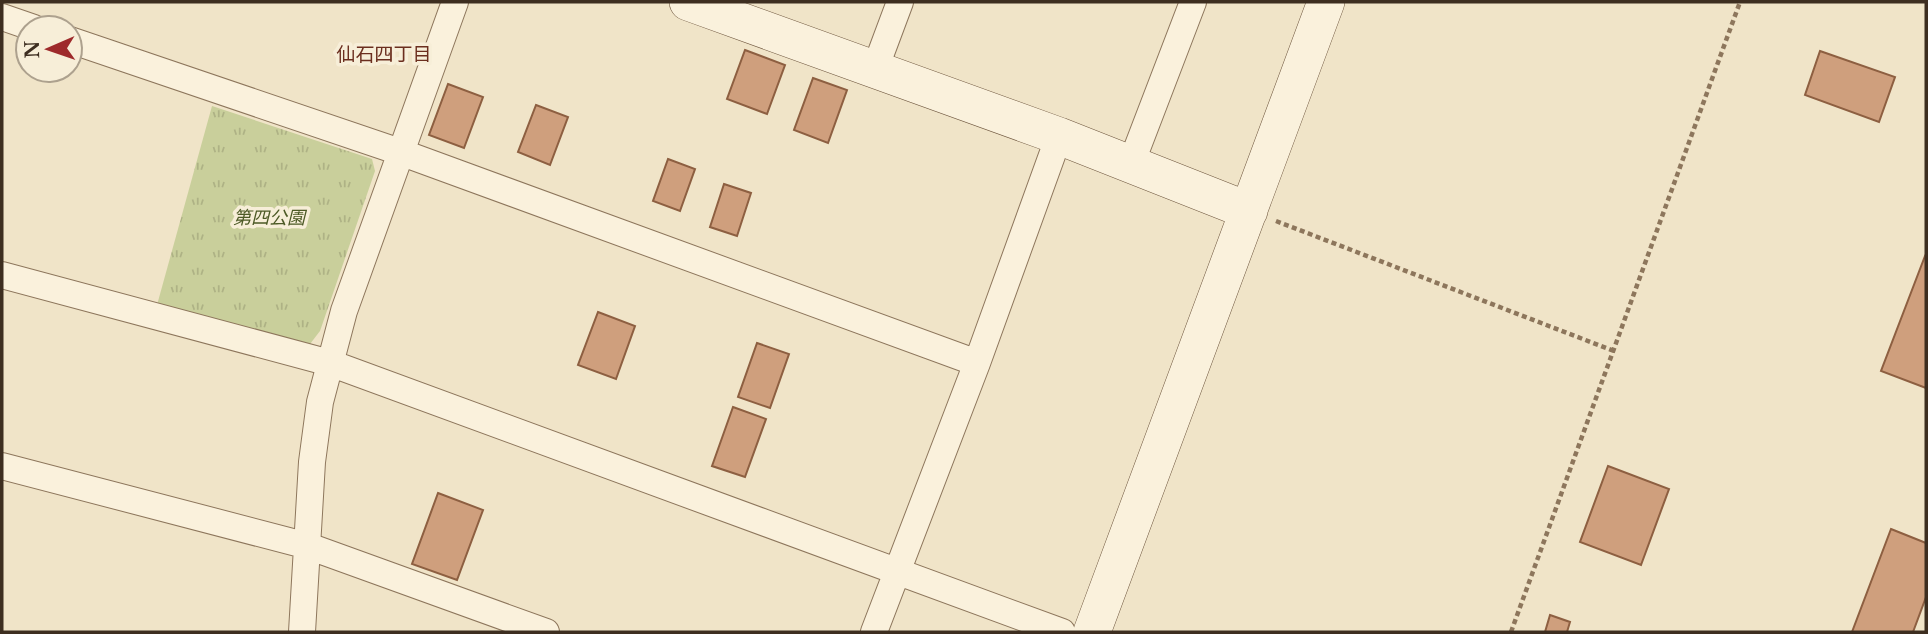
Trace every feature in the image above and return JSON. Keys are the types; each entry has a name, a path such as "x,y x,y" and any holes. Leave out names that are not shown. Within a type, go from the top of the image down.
{"street":[{"path":"302,632 314,450 320,402 344,312 455,2"},
{"path":"688,2 1059,136 1249,211"},
{"path":"875,69 900,2"},
{"path":"1131,164 1193,2"},
{"path":"1092,632 1326,2"},
{"path":"84,45 400,152 977,363"},
{"path":"874,632 977,363 1059,136"},
{"path":"2,275 330,363 1062,632"},
{"path":"2,466 308,545 546,632"}],"path":[{"path":"1511,632 1740,2"},
{"path":"1249,211 1614,351"}],"green space":[{"name":"第四公園","path":"212,106 372,159 375,171 320,331 310,344 157,305"}],"building":[{"path":"745,50 785,65 767,114 727,99"},
{"path":"1820,51 1895,77 1879,122 1805,95"},
{"path":"813,78 847,90 828,143 794,130"},
{"path":"448,84 483,97 464,148 429,135"},
{"path":"536,105 568,117 550,165 518,152"},
{"path":"668,159 695,169 680,211 653,201"},
{"path":"724,184 751,193 737,236 710,227"},
{"path":"1926,257 1926,388 1881,371"},
{"path":"598,312 635,326 616,379 578,365"},
{"path":"757,343 789,354 770,408 738,397"},
{"path":"733,407 766,419 745,477 712,466"},
{"path":"1608,466 1669,489 1641,565 1580,542"},
{"path":"438,493 483,510 457,580 412,564"},
{"path":"1891,529 1926,543 1926,597 1913,632 1852,632"},
{"path":"1550,615 1570,622 1567,632 1545,632"}],"district":[{"name":"仙石四丁目","path":"384,54"}]}
